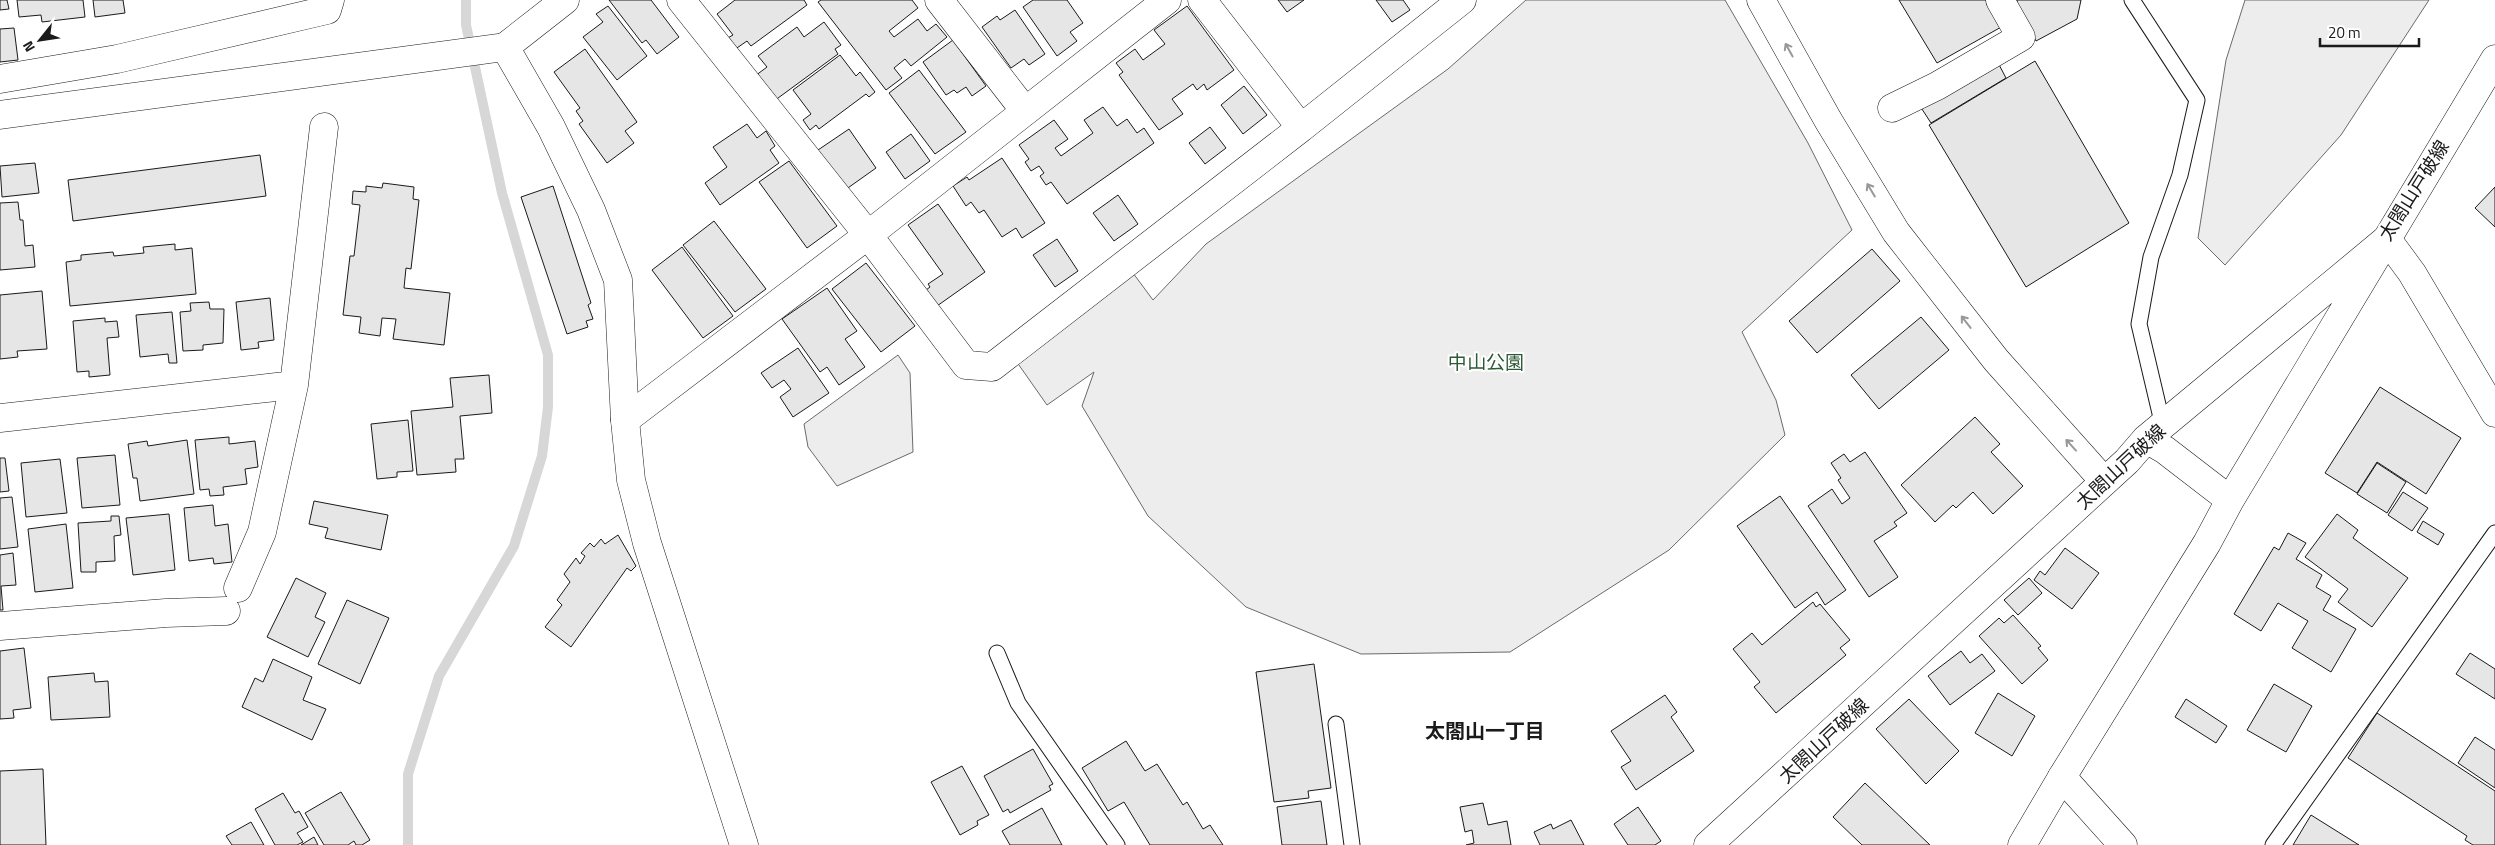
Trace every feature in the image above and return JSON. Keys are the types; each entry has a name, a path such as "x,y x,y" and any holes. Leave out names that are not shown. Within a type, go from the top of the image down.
{"street":[{"path":"0,79 117,59 327,10 330,0"},
{"path":"0,115 482,50 565,0"},
{"path":"681,0 868,234 966,365 992,367 1301,128 1462,0"},
{"path":"939,0 1025,111"},
{"path":"625,420 868,234 1167,0"},
{"path":"1202,0 1301,128"},
{"path":"1761,0 1828,120 1896,232 1996,360 2104,481"},
{"path":"1892,108 1937,86 2021,37 2000,0"},
{"path":"482,50 552,127 591,210 618,280 625,420 631,480 647,543 744,845"},
{"name":"太閤山戸破線","path":"1708,845 2127,462 2154,432 2387,239 2495,58"},
{"path":"0,626 166,613 232,599 262,532 294,385 324,127"},
{"path":"2022,845 2062,777 2207,544 2230,500 2387,239 2412,273 2495,413"},
{"path":"0,418 294,385"},
{"path":"2154,432 2165,450 2230,500"},
{"path":"2062,777 2123,845"}],"lane":[{"path":"2132,0 2197,100 2180,175 2152,257 2139,324 2154,432"},
{"path":"2273,845 2495,533"},
{"path":"997,653 1018,703 1117,845"},
{"path":"1336,724 1352,845"}],"shaded area":[{"name":"中山公園","path":"1526,0 1725,0 1808,143 1852,230 1742,332 1776,400 1785,435 1669,550 1510,652 1361,654 1246,607 1148,516 1082,406 1094,372 1047,405 1014,358 1133,273 1153,300 1206,244 1448,69"},
{"path":"2245,0 2429,0 2341,135 2225,265 2198,238 2226,60"},
{"path":"898,355 910,373 913,452 837,486 808,447 804,424"}],"building":[{"path":"0,0 7,0 9,9 0,10"},
{"path":"17,0 83,0 85,17 42,22 41,15 19,17"},
{"path":"93,0 123,0 125,13 95,17"},
{"path":"609,0 651,0 679,37 657,54 646,40 642,43"},
{"path":"735,0 804,0 807,5 751,46 747,41 734,50 726,39 733,35 717,14"},
{"path":"821,0 912,0 918,8 889,31 894,37 918,19 927,31 936,24 947,37 911,66 905,59 894,68 902,78 886,90 818,2"},
{"path":"1033,0 1067,0 1083,23 1070,32 1077,41 1057,56 1023,7"},
{"path":"1278,0 1304,0 1287,12"},
{"path":"1376,0 1403,0 1410,10 1392,22"},
{"path":"1899,0 1987,0 2003,26 1937,63"},
{"path":"2017,0 2081,0 2077,19 2036,41 2017,6"},
{"path":"608,6 647,56 617,80 583,37 603,22 596,14"},
{"path":"1187,6 1234,70 1207,90 1204,84 1197,90 1193,84 1172,99 1183,114 1159,130 1119,75 1123,72 1116,63 1135,49 1143,60 1165,44 1154,30"},
{"path":"1015,10 1045,54 1029,65 1024,59 1011,68 982,27 997,16 1000,20"},
{"path":"824,22 841,45 835,49 838,54 774,101 755,76 767,67 758,56 797,27 804,37"},
{"path":"14,28 18,60 0,62 0,29"},
{"path":"953,40 986,86 972,96 966,87 957,93 954,90 946,95 923,62"},
{"path":"585,49 637,122 625,131 634,143 607,163 579,124 583,121 576,111 580,108 554,72"},
{"path":"840,55 856,76 860,72 875,92 869,97 866,94 819,129 816,125 810,130 803,120 811,114 793,90"},
{"path":"1995,57 2006,78 1931,123 1918,103"},
{"path":"2035,61 2129,223 2026,287 1929,125"},
{"path":"919,70 966,132 935,154 889,93"},
{"path":"1244,86 1267,115 1243,134 1221,105"},
{"path":"1103,107 1117,126 1127,119 1137,133 1144,128 1154,143 1067,204 1051,182 1046,185 1040,176 1044,173 1039,166 1031,171 1025,162 1029,159 1019,145 1054,120 1068,139 1055,148 1061,156 1093,133 1084,120"},
{"path":"747,124 757,138 766,131 775,146 770,150 779,163 720,205 705,183 727,167 713,147"},
{"path":"1210,127 1226,148 1205,164 1189,143"},
{"path":"849,129 876,168 845,190 818,150"},
{"path":"911,134 930,161 905,179 886,152"},
{"path":"260,155 266,196 73,221 68,180"},
{"path":"1002,158 1045,223 1022,238 1016,228 1002,237 984,210 979,213 971,202 966,206 953,186 967,177 969,180"},
{"path":"789,161 837,226 807,248 759,182"},
{"path":"35,163 39,193 2,197 0,166"},
{"path":"383,183 414,187 413,199 419,200 411,269 406,268 404,288 450,293 444,345 393,339 396,319 382,318 380,336 359,333 361,317 343,315 350,256 354,256 360,205 352,204 353,191 366,192 366,186 382,188"},
{"path":"553,186 591,303 588,305 593,319 586,321 588,327 567,334 521,197"},
{"path":"2495,187 2495,227 2475,208"},
{"path":"1118,195 1138,224 1114,241 1093,213"},
{"path":"18,202 20,220 23,220 25,246 33,245 35,267 0,270 0,203"},
{"path":"938,204 985,272 937,306 926,290 930,287 928,284 943,274 908,225"},
{"path":"714,221 766,289 735,312 683,245"},
{"path":"1057,239 1078,271 1055,287 1033,255"},
{"path":"175,244 175,250 192,248 196,294 70,306 66,262 81,260 81,255 113,252 114,256 144,253 143,247"},
{"path":"682,247 733,316 703,338 652,270"},
{"path":"1872,249 1900,281 1817,353 1789,321"},
{"path":"866,263 915,326 881,352 832,289"},
{"path":"827,288 857,331 845,339 865,367 839,385 827,367 820,372 782,319"},
{"path":"42,291 47,349 17,351 18,357 0,359 0,295"},
{"path":"270,298 274,340 258,342 259,348 241,350 236,302"},
{"path":"209,302 210,309 224,309 223,343 203,345 203,350 183,351 180,312 191,311 190,303"},
{"path":"172,312 177,363 169,363 168,354 140,357 136,315"},
{"path":"1921,317 1949,350 1879,409 1851,375"},
{"path":"105,318 105,322 117,321 119,337 107,338 110,375 89,377 89,371 77,372 73,321"},
{"path":"798,348 829,393 793,417 780,397 791,389 784,380 772,388 761,373"},
{"path":"489,375 492,413 460,416 464,459 455,459 456,472 417,475 411,411 453,407 450,378"},
{"path":"2380,387 2461,438 2426,494 2377,462 2357,493 2325,473"},
{"path":"1975,417 2000,444 1991,452 2023,486 1993,514 1973,492 1956,508 1953,505 1935,522 1901,485"},
{"path":"408,420 413,471 397,472 397,477 377,479 371,424"},
{"path":"229,437 229,444 255,441 258,467 245,469 247,484 223,487 224,495 210,496 209,489 200,490 195,440"},
{"path":"187,440 194,494 140,501 137,478 133,478 128,444 147,441 148,446"},
{"path":"1865,452 1907,513 1894,522 1897,526 1874,541 1898,577 1869,597 1808,506 1832,489 1842,504 1850,498 1838,480 1841,478 1831,463 1844,454 1850,462"},
{"path":"115,455 120,505 82,508 77,458"},
{"path":"0,458 5,458 9,491 0,492"},
{"path":"60,459 67,513 26,517 21,463"},
{"path":"2377,463 2406,482 2387,513 2357,494"},
{"path":"2403,492 2428,508 2412,531 2388,515"},
{"path":"1780,496 1846,590 1825,605 1817,592 1795,608 1737,526"},
{"path":"12,497 18,547 0,549 0,498"},
{"path":"314,501 388,515 381,550 325,538 328,528 309,524"},
{"path":"213,505 215,526 228,524 232,562 214,564 213,558 189,561 184,508"},
{"path":"169,514 175,570 133,575 126,518"},
{"path":"2337,514 2358,530 2353,538 2408,578 2372,627 2338,602 2348,589 2305,557"},
{"path":"111,516 119,516 121,535 114,536 115,561 96,562 96,572 81,572 78,523 111,521"},
{"path":"2423,521 2444,534 2438,545 2417,532"},
{"path":"66,524 73,588 35,592 28,529"},
{"path":"2288,533 2306,543 2296,559 2322,575 2316,587 2331,596 2323,610 2356,629 2331,672 2292,648 2308,621 2278,603 2261,631 2234,614 2274,547 2279,550"},
{"path":"618,535 636,566 631,571 627,568 571,647 545,627 562,605 557,600 570,582 564,574 576,558 580,564 585,556 581,553 590,543 594,547 601,539 605,544"},
{"path":"2065,548 2099,573 2072,609 2034,580 2040,571 2045,575"},
{"path":"13,553 16,585 1,586 3,610 0,610 0,555"},
{"path":"296,578 326,593 315,617 325,622 308,657 267,637"},
{"path":"2029,578 2042,593 2018,615 2004,600"},
{"path":"347,600 389,618 360,684 318,664"},
{"path":"1813,602 1816,607 1820,604 1850,640 1840,648 1846,655 1776,713 1754,687 1760,682 1733,649 1752,633 1762,645"},
{"path":"2013,615 2041,646 2038,648 2048,660 2022,684 1979,636 1999,618 2004,623"},
{"path":"24,648 31,708 13,710 14,718 0,719 0,651"},
{"path":"1961,651 1970,663 1982,654 1995,671 1950,705 1928,676"},
{"path":"2470,653 2495,669 2495,699 2456,674"},
{"path":"273,659 312,677 303,700 326,709 312,740 242,707 255,678 263,682"},
{"path":"1314,664 1331,788 1308,791 1309,798 1274,802 1256,672"},
{"path":"94,673 95,682 108,681 110,717 51,720 48,677"},
{"path":"2274,684 2312,706 2286,752 2247,730"},
{"path":"1998,693 2035,716 2012,756 1975,733"},
{"path":"1665,695 1677,712 1671,717 1694,751 1636,790 1621,767 1631,761 1611,731"},
{"path":"1909,699 1959,751 1926,784 1876,729"},
{"path":"2186,699 2227,726 2216,743 2175,717"},
{"path":"2377,713 2495,791 2495,845 2473,845 2465,840 2467,836 2348,758"},
{"path":"2475,737 2495,750 2495,788 2458,763"},
{"path":"1126,741 1145,771 1157,764 1183,805 1187,802 1203,829 1210,825 1223,845 1150,845 1124,802 1108,811 1082,768"},
{"path":"1033,749 1053,784 1049,786 1051,790 1010,813 1008,809 1003,812 984,776"},
{"path":"962,766 989,815 977,821 978,825 960,835 931,782"},
{"path":"43,769 46,845 0,845 0,771"},
{"path":"1865,783 1930,845 1862,845 1833,817"},
{"path":"341,792 370,840 362,845 356,845 354,841 348,845 324,845 305,813"},
{"path":"283,793 295,813 299,811 308,827 297,833 303,842 297,845 275,845 255,809"},
{"path":"1321,801 1327,845 1282,845 1277,807"},
{"path":"1483,803 1488,825 1507,821 1511,845 1466,845 1474,843 1472,830 1465,832 1460,807"},
{"path":"1638,807 1661,841 1655,845 1628,845 1614,824"},
{"path":"1042,808 1062,845 1010,845 1002,831"},
{"path":"2311,815 2359,845 2293,845"},
{"path":"1571,820 1584,845 1540,845 1534,832 1551,824 1553,829"},
{"path":"251,822 264,845 232,845 226,836"},
{"path":"314,837 318,845 301,845"}],"waterway":[{"path":"408,845 408,774 439,676 514,546 542,456 548,407 548,355 502,193 466,25 466,0"}],"district":[{"name":"太閤山一丁目","path":"1485,730"}]}
